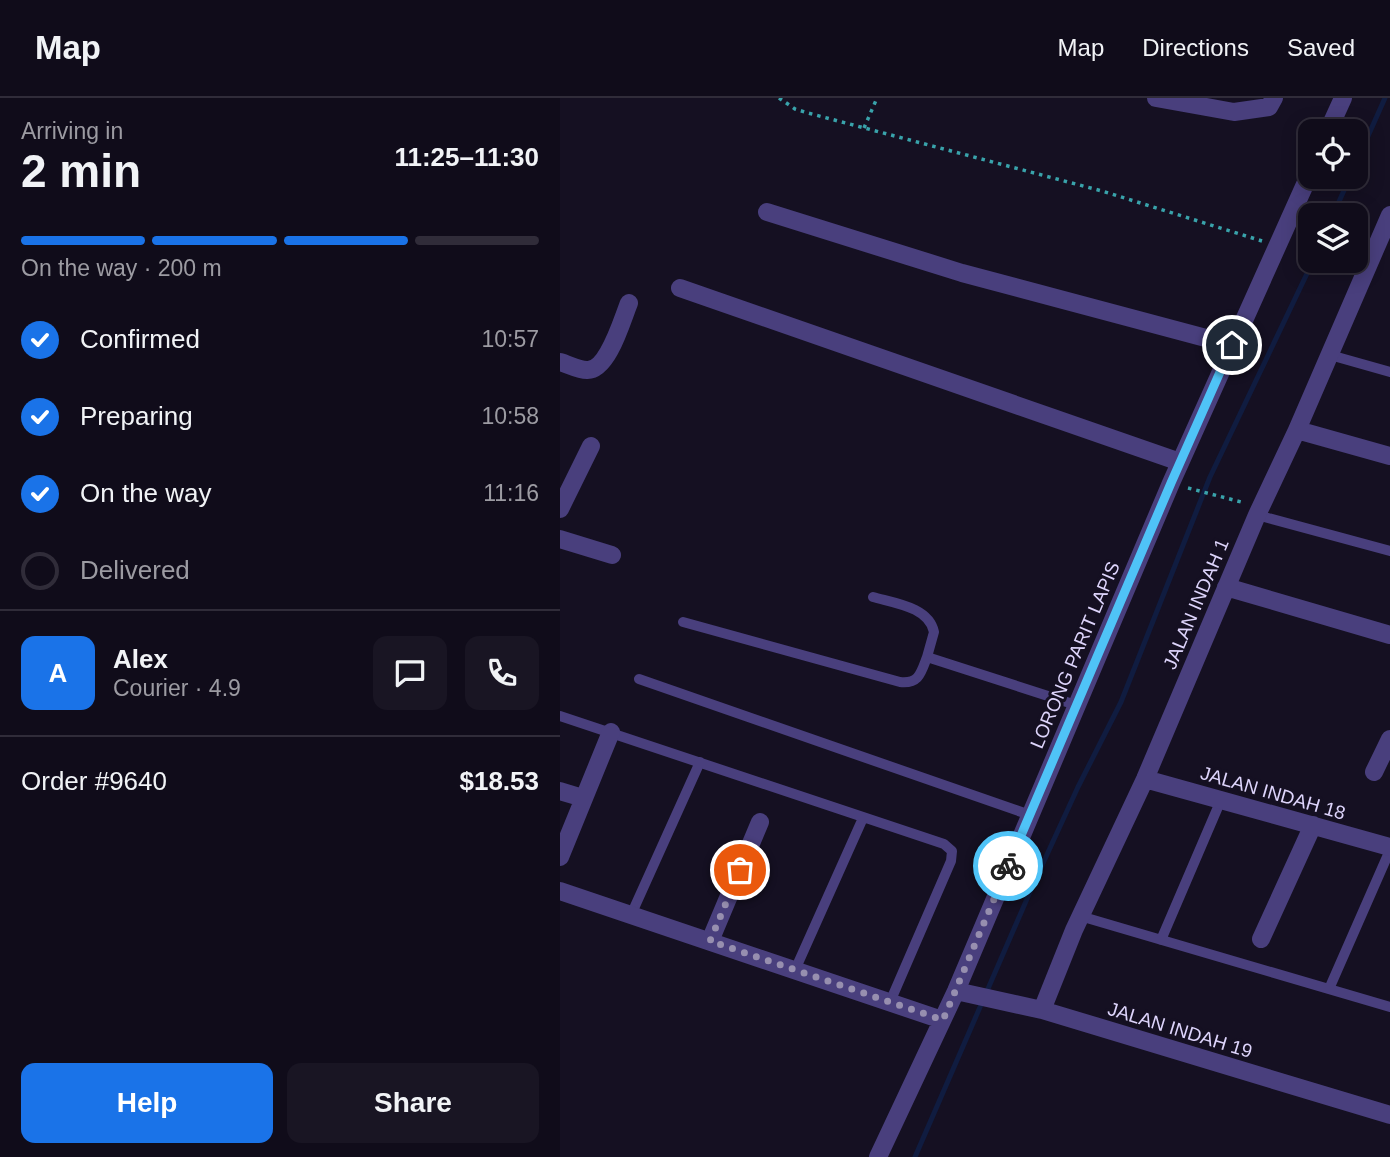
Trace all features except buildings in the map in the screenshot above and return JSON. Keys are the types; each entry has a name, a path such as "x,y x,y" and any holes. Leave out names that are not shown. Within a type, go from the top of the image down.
{"street":[{"path":"1156,98 1269,107 1274,98"},
{"path":"1333,119 1343,98"},
{"name":"LORONG PARIT LAPIS","path":"878,1157 943,1020 1180,462 1303,189"},
{"path":"767,212 962,273 1232,345"},
{"name":"JALAN INDAH 1","path":"1042,1010 1080,916 1145,779 1258,511 1330,355 1382,255 1390,215"},
{"path":"680,288 1180,462"},
{"path":"560,362 587,370 598,367 606,359 629,303"},
{"path":"1297,430 1390,456"},
{"path":"560,509 591,446"},
{"path":"560,538 612,555"},
{"path":"1226,587 1390,635"},
{"path":"560,857 611,732"},
{"path":"1374,772 1390,739"},
{"name":"JALAN INDAH 18","path":"1145,779 1390,849"},
{"path":"560,791 583,798"},
{"path":"710,941 760,822"},
{"path":"1261,939 1313,825"},
{"path":"560,891 943,1020"},
{"name":"JALAN INDAH 19","path":"956,990 1042,1010 1389,1113"}],"lane":[{"path":"1330,355 1390,372"},
{"path":"1258,511 1390,551"},
{"path":"683,622 900,682 919,678 934,632 929,620 913,608 873,597"},
{"path":"927,657 1076,705"},
{"path":"639,680 1030,815"},
{"path":"560,716 944,844 953,851 890,1002"},
{"path":"631,915 700,762"},
{"path":"1161,940 1221,800"},
{"path":"795,970 863,818"},
{"path":"1329,989 1390,849"},
{"path":"1080,916 1390,1007"}],"path":[{"path":"779,98 794,109 1102,191 1279,246"},
{"path":"864,128 877,98"},
{"path":"1196,490 1221,496 1258,511"}],"waterway":[{"path":"1368,136 1385,98"},
{"path":"1338,203 1345,189"},
{"path":"915,1157 1033,885 1121,702 1210,477 1307,273"}],"way so far":[{"path":"740,870 710,941 943,1020 1008,866"}],"route":[{"path":"1008,866 1232,345"}]}
